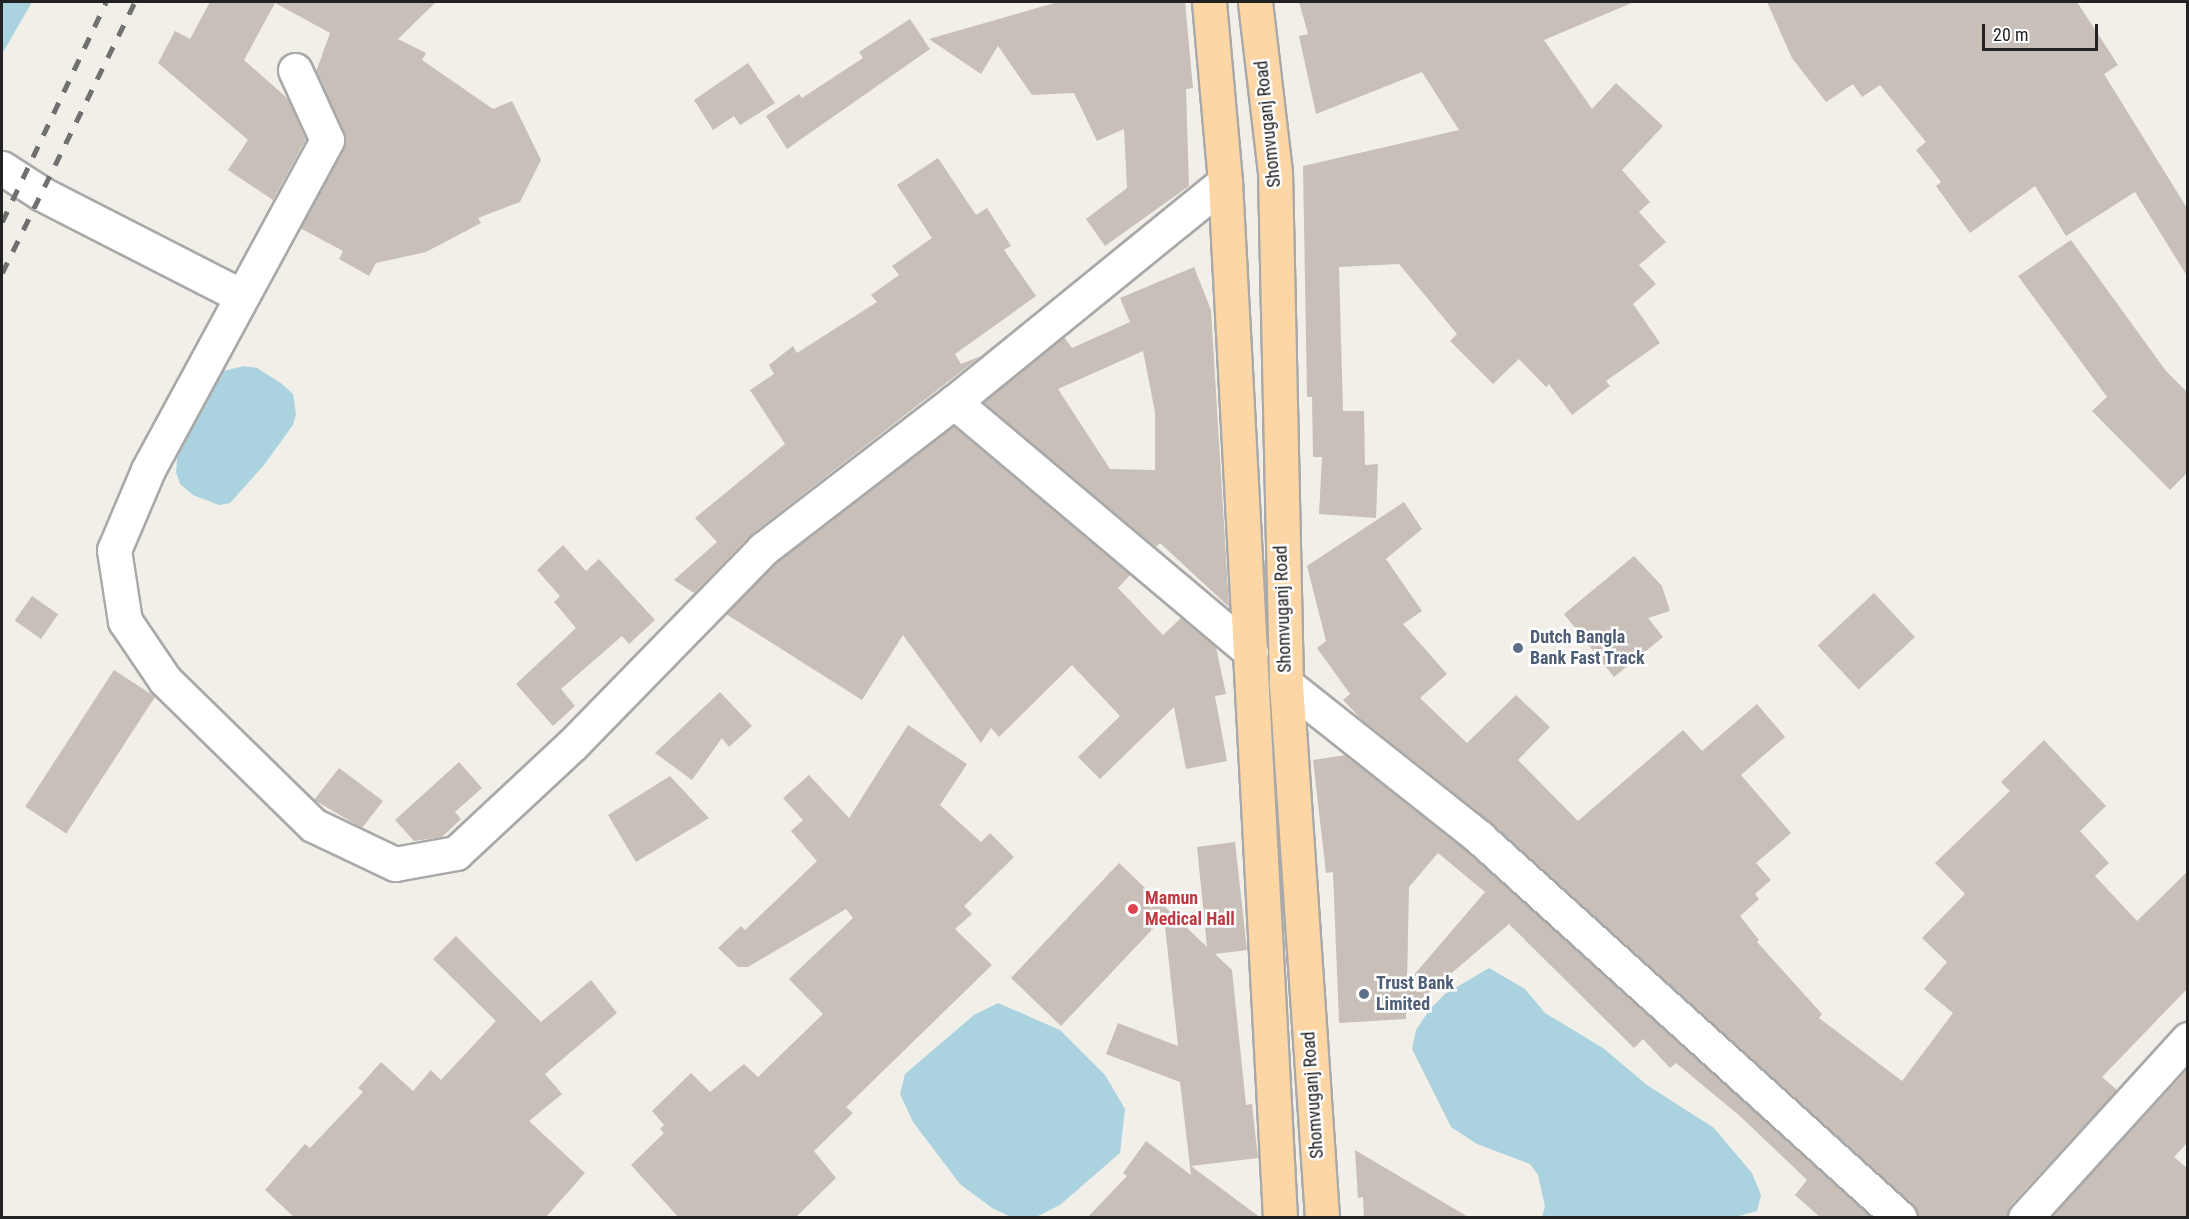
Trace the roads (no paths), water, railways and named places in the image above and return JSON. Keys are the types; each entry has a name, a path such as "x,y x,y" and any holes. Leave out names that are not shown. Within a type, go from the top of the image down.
{"main road":[{"name":"Shomvuganj Road","path":"1209,2 1225,182 1281,1218"},
{"name":"Shomvuganj Road","path":"1255,2 1275,172 1286,684 1322,1218"}],"street":[{"path":"295,70 327,140 148,470 114,550 125,621 165,680 313,825 394,864 456,853 573,744 763,549 954,402 1225,182"},
{"path":"2,168 42,194 241,296"},
{"path":"954,402 1251,652"},
{"path":"1286,684 1480,838 1900,1218"},
{"path":"2025,1218 2187,1039"}],"water":[{"path":"2,2 32,2 2,54"},
{"path":"244,366 257,368 293,394 296,414 293,425 264,465 230,503 219,505 193,495 180,484 176,472 179,438 219,372"},
{"path":"1489,968 1525,989 1545,1013 1603,1048 1647,1085 1714,1128 1752,1173 1761,1195 1757,1211 1732,1218 1542,1217 1545,1207 1538,1175 1530,1164 1477,1144 1451,1127 1412,1049 1416,1030 1430,1009 1445,994"},
{"path":"998,1003 1060,1030 1105,1075 1125,1109 1120,1153 1060,1205 1036,1217 1011,1217 992,1208 960,1184 913,1122 900,1094 905,1074 974,1015"}],"railway":[{"path":"2,222 106,2"},
{"path":"2,273 135,2"}],"place":[{"name":"Dutch Bangla Bank Fast Track","path":"1518,648"},
{"name":"Mamun Medical Hall","path":"1133,909"},
{"name":"Trust Bank Limited","path":"1364,994"}]}
